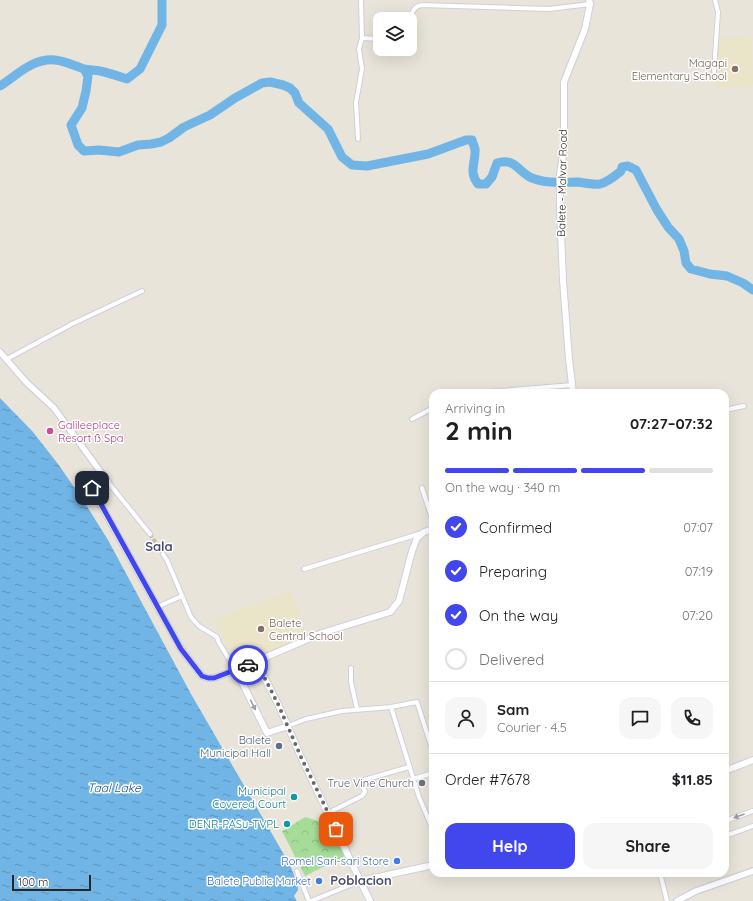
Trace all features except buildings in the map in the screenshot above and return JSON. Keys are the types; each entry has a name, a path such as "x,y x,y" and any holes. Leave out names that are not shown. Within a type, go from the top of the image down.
{"main road":[{"name":"Balete - Malvar Road","path":"573,389 562,280 560,174 564,149 564,82 584,29 589,2"},
{"path":"288,726 267,733 236,670 322,633 390,612 399,600 417,538 424,532 429,530"},
{"path":"256,661 370,901"},
{"path":"729,769 753,760"},
{"path":"360,881 429,867"}],"street":[{"path":"358,139 356,102 362,69 359,49 362,38 361,0"},
{"path":"714,71 718,12 715,0"},
{"path":"412,12 416,6 422,5 549,9 589,2"},
{"path":"362,38 373,39"},
{"path":"7,359 72,324 142,291"},
{"path":"0,352 26,382 54,408 108,482 150,534"},
{"path":"524,389 573,385"},
{"path":"729,409 744,406"},
{"path":"412,419 429,410"},
{"path":"108,482 92,488 181,649 202,676 214,678 236,670 218,643 217,637 199,626 191,617 164,554"},
{"path":"422,488 429,509"},
{"path":"304,569 424,532"},
{"path":"157,607 182,596"},
{"path":"351,668 350,677 357,710"},
{"path":"288,726 306,719 342,710 390,707 417,702 429,740"},
{"path":"390,707 413,779 429,820"},
{"path":"328,813 362,796 365,792 362,783 364,780 409,767"},
{"path":"413,779 429,773"},
{"path":"729,820 753,811"},
{"path":"729,835 753,826"},
{"path":"298,871 309,900 360,881"},
{"path":"677,901 696,891 753,871"},
{"path":"661,877 667,901"}],"shaded area":[{"name":"Magapi Elementary School","path":"719,37 752,38 753,86 715,87"},
{"name":"Balete Central School","path":"291,591 307,637 236,665 214,620"}],"green space":[{"path":"306,817 318,821 326,817 345,856 305,876 282,831"}],"water":[{"name":"Taal Lake","path":"0,398 33,432 58,464 108,540 191,694 290,865 298,885 298,890 294,896 297,901 0,901"}],"waterway":[{"path":"0,86 32,64 47,60 62,61 84,69 100,71 127,79 140,69 162,25 162,0"},
{"path":"84,69 88,76 86,91 82,108 71,125 78,145 84,151 99,150 119,152 138,145 161,142 184,127 210,115 235,98 262,83 270,82 290,88 295,93 299,103 328,129 342,157 352,165 367,166 428,154 466,140 472,140 475,149 473,175 478,184 486,184 492,177 497,163 503,162 508,162 516,166 527,175 537,180 595,184 600,184 609,180 621,171 622,167 628,166 636,170 657,210 668,227 679,239 684,251 686,263 691,269 710,274 727,276 743,283 753,290"}],"tunnel":[{"path":"150,534 163,554"}],"way so far":[{"path":"248,665 256,661 278,704 301,757 336,829"}],"place":[{"name":"Magapi Elementary School","path":"735,69"},
{"name":"Galileeplace Resort ß Spa","path":"50,431"},
{"name":"Balete Central School","path":"261,629"},
{"name":"Balete Municipal Hall","path":"279,746"},
{"name":"True Vine Church","path":"422,783"},
{"name":"Municipal Covered Court","path":"294,797"},
{"name":"DENR-PASu-TVPL","path":"287,824"},
{"name":"Romel Sari-sari Store","path":"397,861"},
{"name":"Balete Public Market","path":"319,881"}],"district":[{"name":"Sala","path":"159,546"},
{"name":"Poblacion","path":"361,880"}],"route":[{"path":"92,488 181,649 202,676 214,678 248,665"}]}
